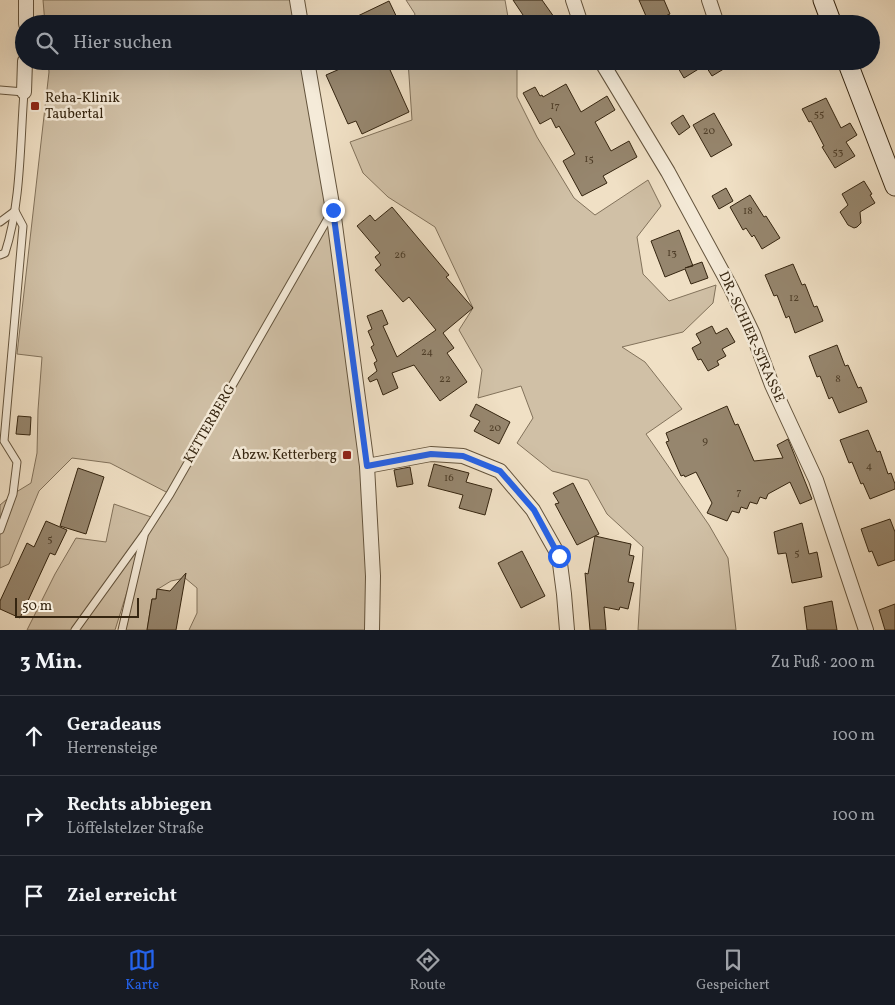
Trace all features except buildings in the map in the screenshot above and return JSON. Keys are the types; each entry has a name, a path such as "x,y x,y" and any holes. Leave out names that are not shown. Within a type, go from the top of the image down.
{"street":[{"path":"26,0 26,15"},
{"path":"296,0 299,15"},
{"path":"573,0 578,15"},
{"path":"709,0 714,15"},
{"path":"823,0 829,15"},
{"path":"24,92 25,70"},
{"path":"309,70 333,210 367,466 372,576 372,630"},
{"name":"DR.-SCHIER-STRASSE","path":"606,70 668,172 731,288 753,334 772,385 816,480 866,630"},
{"path":"850,70 895,186"},
{"path":"367,466 431,454 463,456 500,471 534,510 559,556 567,630"}],"lane":[{"path":"0,90 24,92 15,211 11,233 4,253 0,255"},
{"name":"KETTERBERG","path":"75,630 145,534 170,494 333,210"},
{"path":"0,222 15,211"},
{"path":"0,530 13,494 17,462 4,441 23,226 15,211"},
{"path":"122,630 145,534"}],"shaded area":[{"path":"43,0 297,0 300,15 44,15"},
{"path":"406,0 505,0 508,15 415,15"},
{"path":"49,70 308,70 367,466 372,630 189,630 197,613 197,588 185,578 171,581 158,589 156,599 152,599 147,630 122,630 142,544 115,630 27,630 55,574 76,538 106,542 114,504 154,518 170,494 110,463 72,458 39,491 9,564 0,568 0,505 31,483 37,453 42,357 17,354"},
{"path":"409,70 517,70 517,97 537,137 574,198 595,215 648,180 661,206 637,237 643,274 669,301 716,285 713,303 683,332 622,347 645,362 682,409 646,434 709,525 728,558 736,630 638,630 643,547 607,514 588,480 552,471 517,443 533,418 521,386 478,398 482,370 459,330 473,308 435,227 388,197 363,173 350,142 412,120"}],"place":[{"name":"Reha-Klinik Taubertal","path":"35,106"},
{"name":"Abzw. Ketterberg","path":"347,455"}],"route":[{"path":"333,210 367,466 431,454 463,456 500,471 534,510 559,556"}]}
